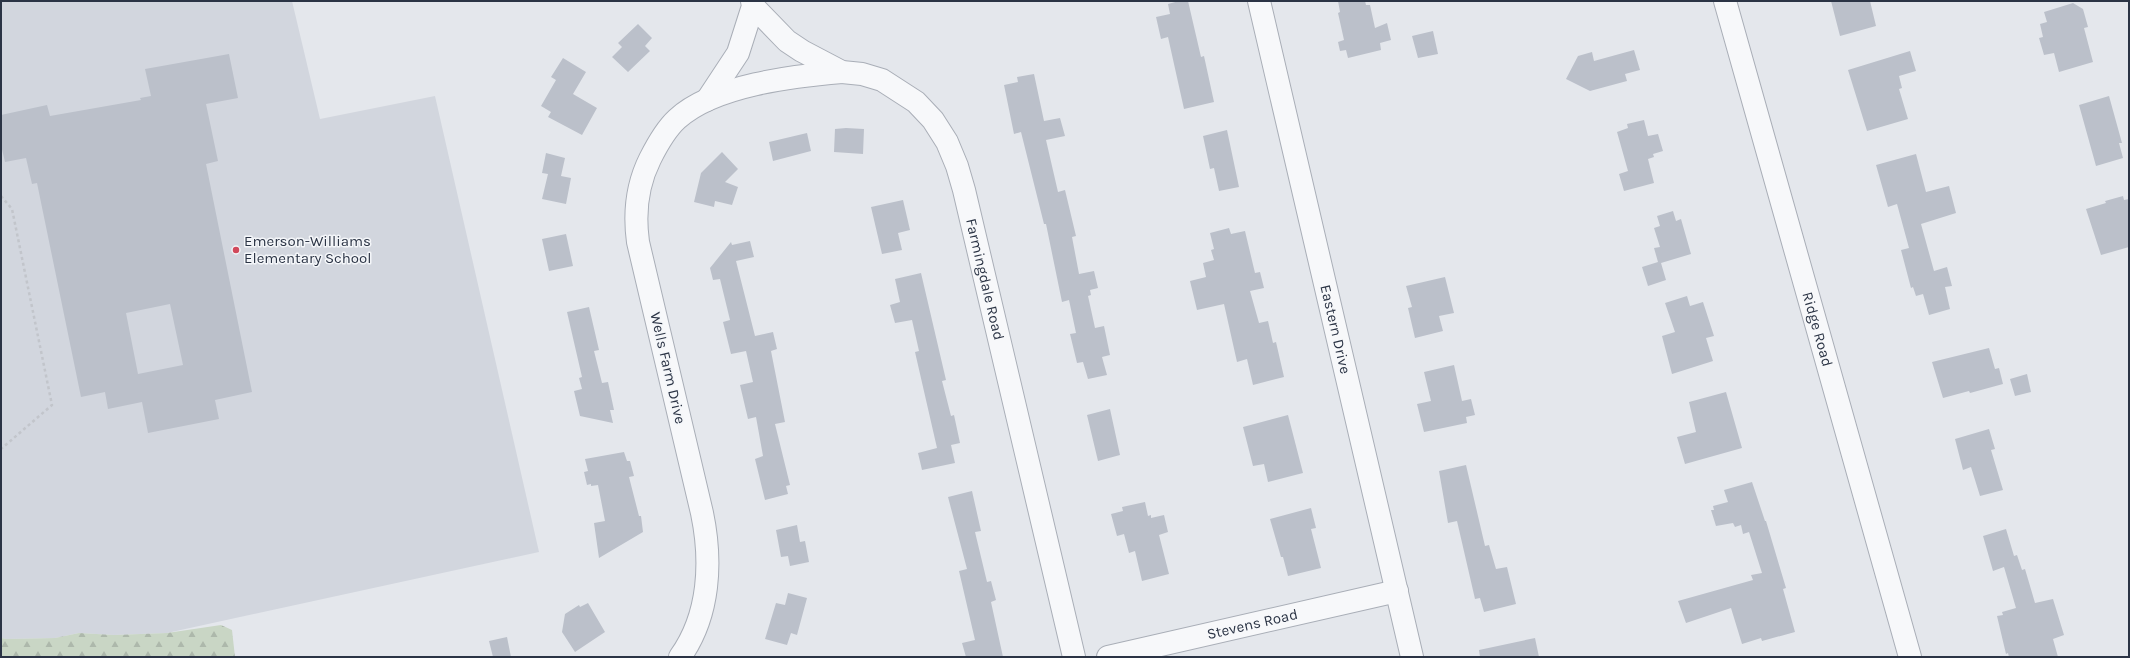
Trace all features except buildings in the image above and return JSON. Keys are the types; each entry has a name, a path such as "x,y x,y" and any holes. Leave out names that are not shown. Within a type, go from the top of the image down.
{"street":[{"name":"Eastern Drive","path":"1259,1 1412,657"},
{"name":"Ridge Road","path":"1725,1 1910,657"},
{"name":"Farmingdale Road","path":"752,3 790,44 842,72 875,78 888,84 910,97 939,127 954,158 964,190 1074,657"},
{"name":"Wells Farm Drive","path":"708,100 738,53 752,3"},
{"name":"Wells Farm Drive","path":"680,657 693,633 702,605 708,577 708,551 702,512 640,250 636,224 636,206 643,175 664,135 671,125 687,111 708,100 769,82 812,74 842,72"},
{"name":"Stevens Road","path":"1108,657 1397,591"}],"path":[{"path":"1,196 12,209 52,405 1,449"}],"shaded area":[{"name":"Emerson-Williams Elementary School","path":"1,1 292,1 320,119 435,96 539,552 167,633 114,635 79,633 55,638 1,638"}],"green space":[{"path":"221,625 232,630 235,657 1,657 1,638 55,638 79,633 114,635 167,633"}],"place":[{"name":"Emerson-Williams Elementary School","path":"236,250"}]}
